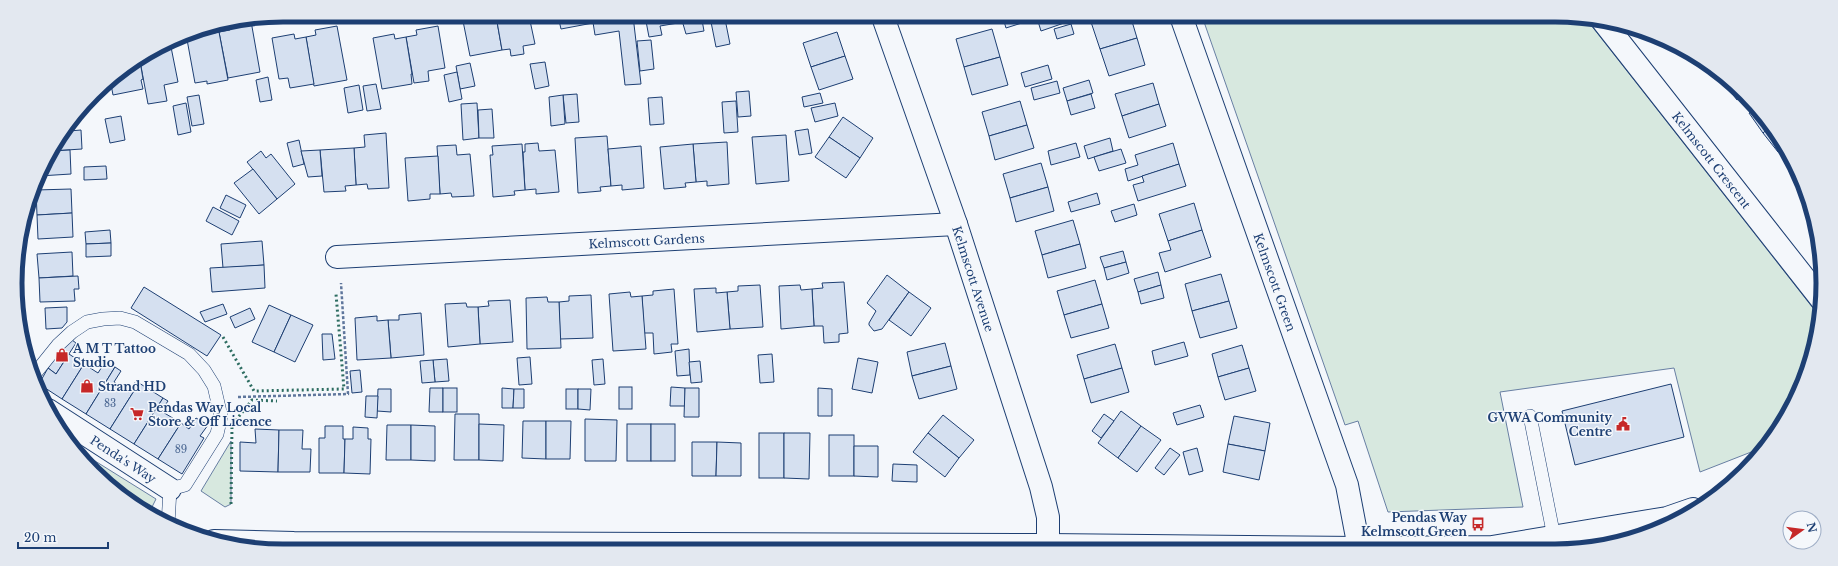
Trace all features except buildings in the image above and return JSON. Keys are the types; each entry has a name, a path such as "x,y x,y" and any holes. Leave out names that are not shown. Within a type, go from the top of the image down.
{"street":[{"name":"Kelmscott Avenue","path":"885,22 956,224 1041,487 1048,517 1048,544"},
{"name":"Kelmscott Green","path":"1183,22 1347,485 1358,544"},
{"name":"Kelmscott Crescent","path":"1608,27 1815,292"},
{"name":"Kelmscott Gardens","path":"337,257 956,224"},
{"name":"Penda's Way","path":"59,417 170,489"},
{"path":"1511,544 1670,517"},
{"path":"247,542 679,544"}],"lane":[{"path":"37,371 58,345 82,325 87,322 120,318 136,322 189,354 204,370 214,386 221,416 217,434 185,485 170,489"},
{"path":"1530,416 1554,537"},
{"name":"Penda's Way","path":"168,517 170,489"}],"path":[{"path":"218,399 233,397 348,394 341,286 337,257"}],"shaded area":[{"path":"1204,22 1555,22 1590,24 1814,310 1811,334 1802,367 1789,398 1772,428 1755,451 1700,472 1674,368 1500,392 1523,507 1388,512 1358,421 1345,425"},
{"path":"231,441 231,504 225,507 201,491"},
{"path":"89,457 156,499 152,507 149,507 124,490 98,468"}],"hedge":[{"path":"223,337 254,391 344,389 336,294"},
{"path":"231,504 232,425 252,400 277,401"}],"place":[{"name":"A M T Tattoo Studio","path":"62,355"},
{"name":"Strand HD","path":"87,386"},
{"name":"Pendas Way Local Store & Off Licence","path":"137,414"},
{"name":"GVWA Community Centre","path":"1623,424"},
{"name":"Pendas Way Kelmscott Green","path":"1478,524"}]}
